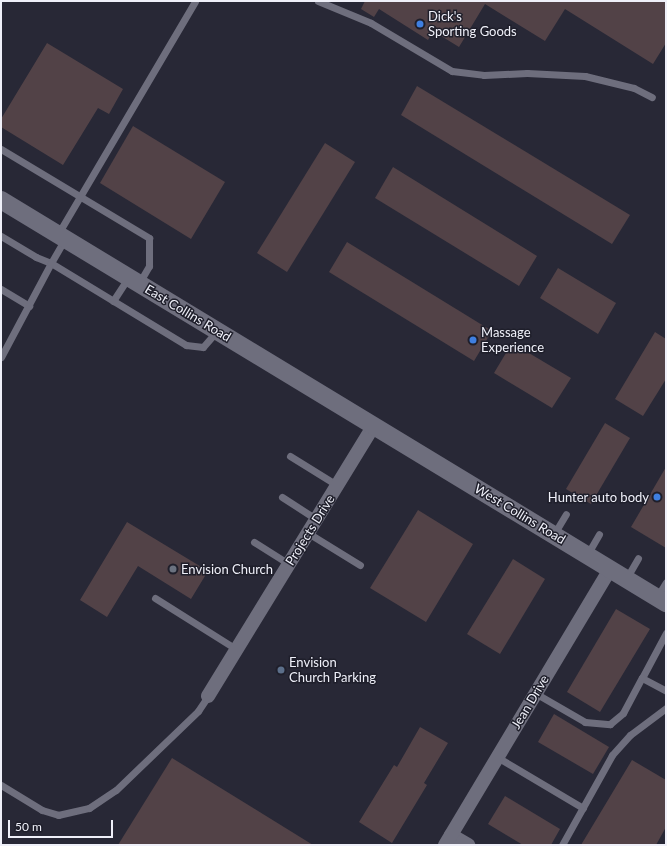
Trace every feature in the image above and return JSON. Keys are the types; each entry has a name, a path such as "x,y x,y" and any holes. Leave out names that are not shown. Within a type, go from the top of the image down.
{"street":[{"name":"East Collins Road","path":"1,200 374,425"},
{"name":"Projects Drive","path":"208,696 374,425"},
{"name":"West Collins Road","path":"374,425 661,600"},
{"name":"Jean Drive","path":"448,840 610,569"},
{"path":"448,840 468,845"}],"lane":[{"path":"1,357 51,263 61,236 80,196 195,1"},
{"path":"318,1 371,23 452,71 484,75 526,72 585,76 634,88 652,96"},
{"path":"1,149 150,238 149,266 113,301"},
{"path":"1,236 36,258 51,263 186,345 204,347 216,330"},
{"path":"1,289 29,306"},
{"path":"290,456 337,485"},
{"path":"282,497 316,519"},
{"path":"554,535 566,514"},
{"path":"308,533 360,565"},
{"path":"587,555 599,534"},
{"path":"254,542 289,564"},
{"path":"626,579 638,558"},
{"path":"661,600 666,582"},
{"path":"155,598 236,649"},
{"path":"535,694 585,722 610,724 622,713 666,633"},
{"path":"642,678 666,691"},
{"path":"1,785 42,810 58,815 89,808 116,790 198,711 208,696"},
{"path":"562,845 612,755 630,735 666,708"},
{"path":"497,757 583,808"}],"building":[{"path":"365,1 666,1 666,43 653,64 565,9 545,41 485,4 459,47 433,31 428,40 379,9 374,17 361,9"},
{"path":"47,43 123,89 109,114 98,108 63,165 1,127 1,119"},
{"path":"417,86 630,215 612,244 401,115"},
{"path":"133,126 225,182 191,239 100,183"},
{"path":"325,143 355,162 287,272 257,253"},
{"path":"393,167 537,256 519,286 375,198"},
{"path":"347,242 492,331 474,361 329,272"},
{"path":"558,268 616,303 598,334 540,298"},
{"path":"655,332 666,339 666,379 643,416 615,399"},
{"path":"512,343 571,378 552,408 494,373"},
{"path":"605,423 630,438 591,504 566,489"},
{"name":"Hunter auto body","path":"666,467 666,548 631,527"},
{"path":"418,510 473,544 426,622 370,588"},
{"name":"Envision Church","path":"127,522 208,571 191,599 138,566 107,617 80,600"},
{"path":"513,559 545,579 500,654 467,634"},
{"path":"616,609 650,629 600,712 567,692"},
{"path":"554,714 609,747 593,774 538,742"},
{"path":"420,727 448,743 424,783 427,785 392,843 359,822 394,765 397,767"},
{"path":"172,758 313,845 118,845"},
{"path":"632,760 666,780 666,827 656,845 581,845"},
{"path":"505,796 560,829 551,845 523,845 488,824"}],"place":[{"name":"Dick's Sporting Goods","path":"420,24"},
{"name":"Massage Experience","path":"473,340"},
{"name":"Hunter auto body","path":"657,497"},
{"name":"Envision Church","path":"173,569"},
{"name":"Envision Church Parking","path":"281,670"}]}
